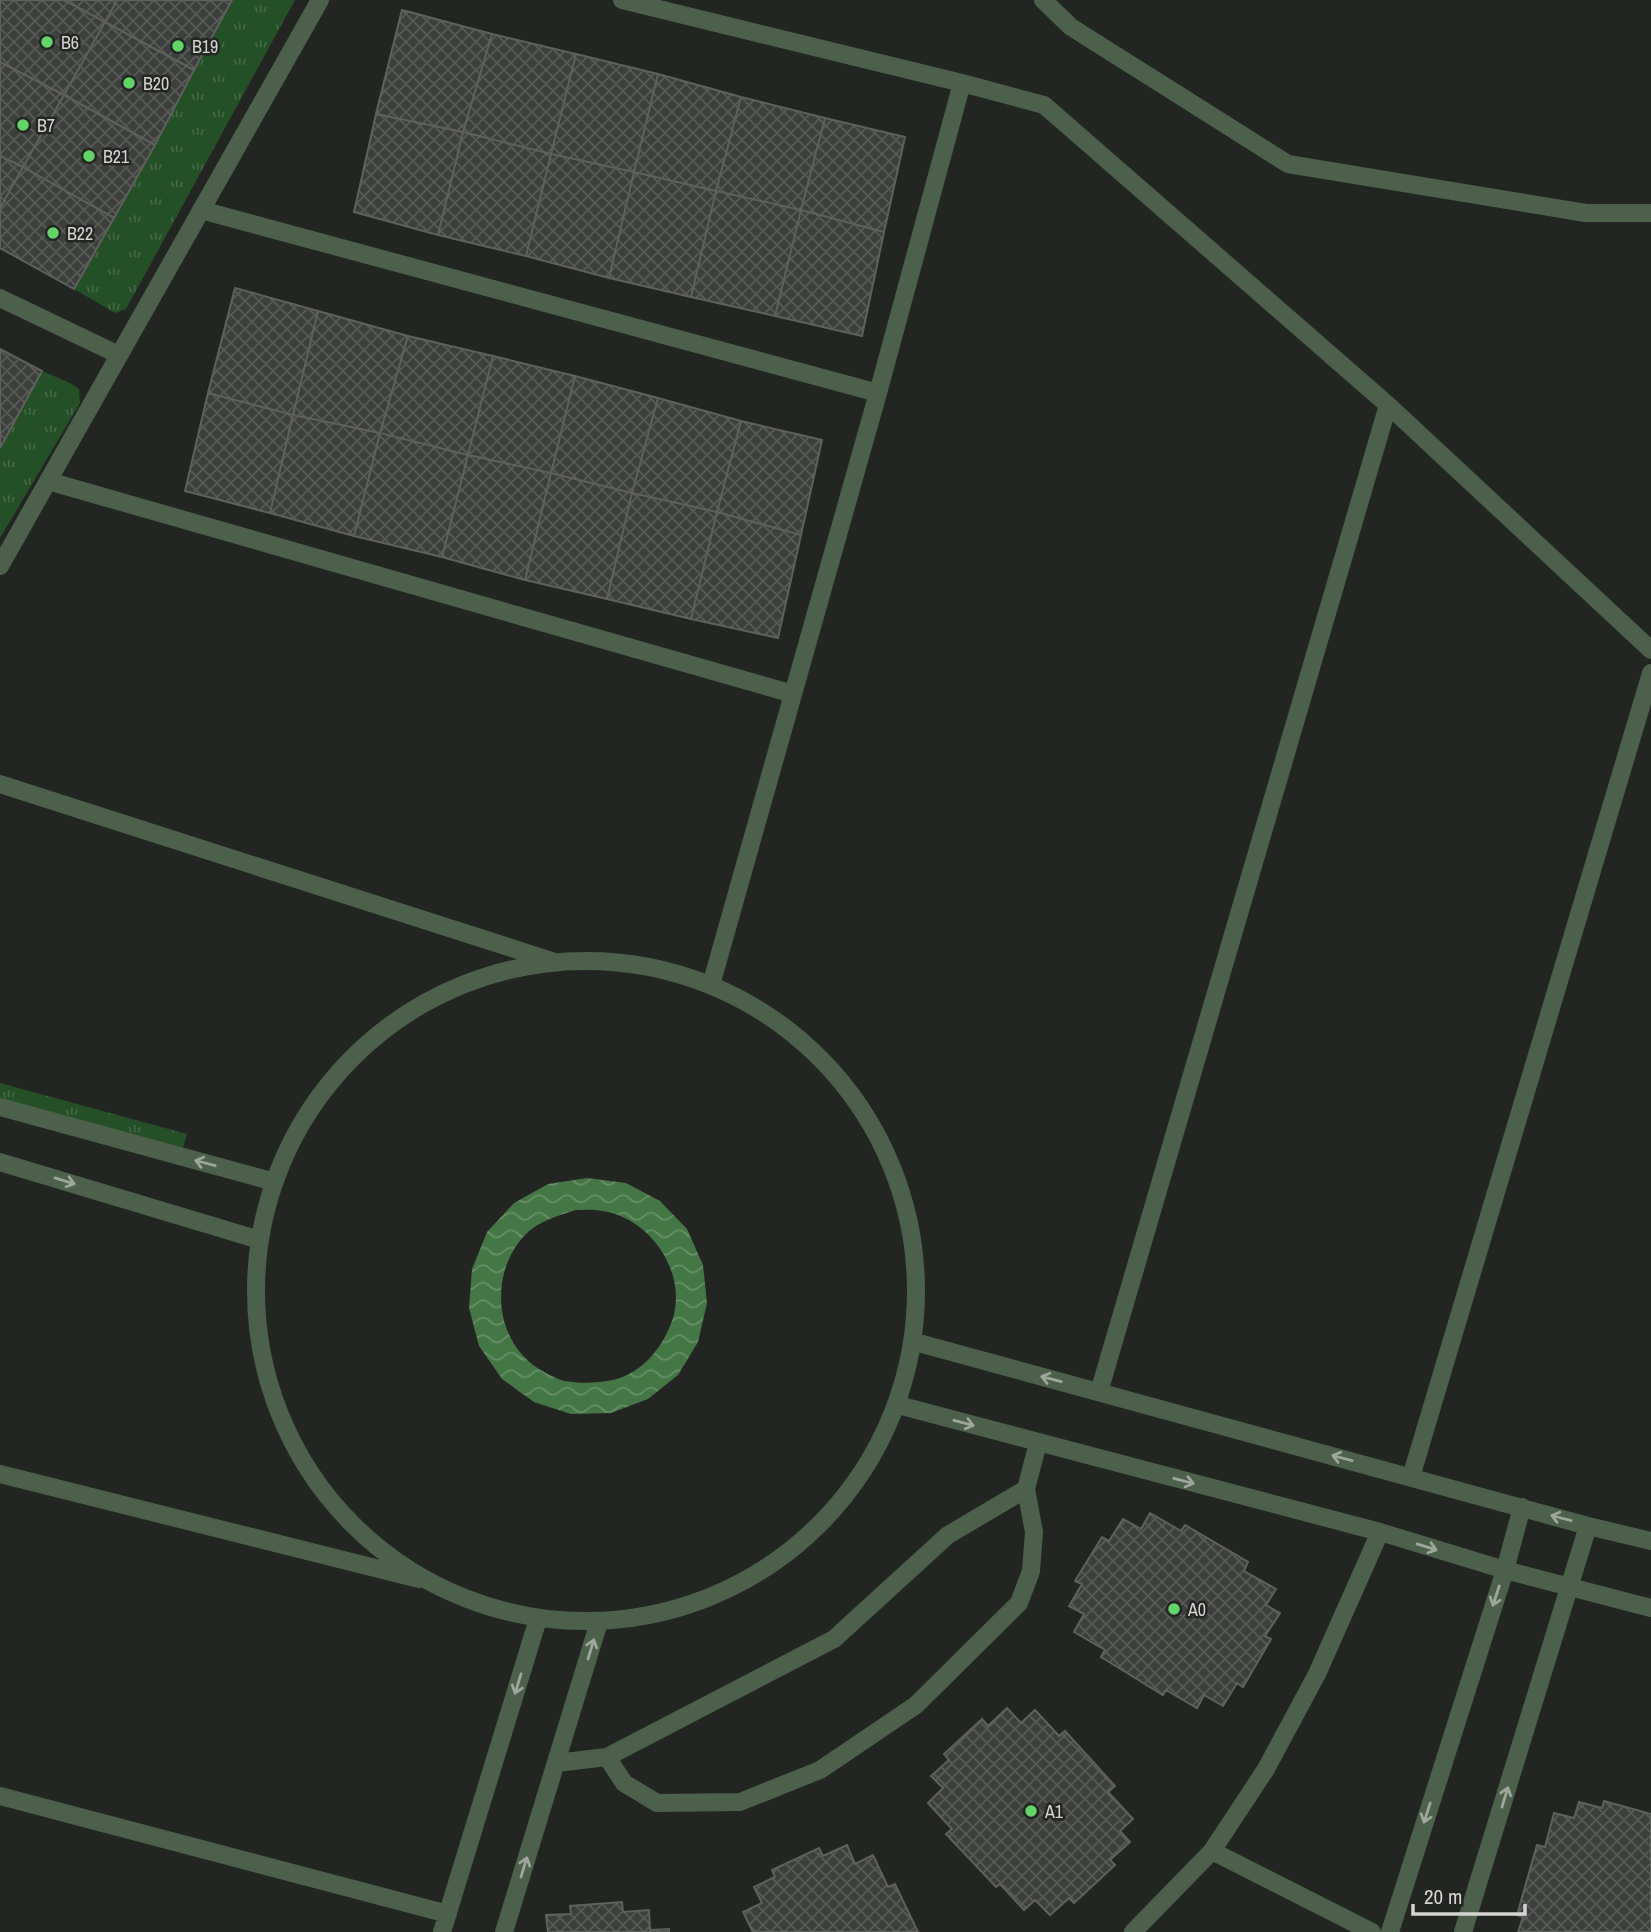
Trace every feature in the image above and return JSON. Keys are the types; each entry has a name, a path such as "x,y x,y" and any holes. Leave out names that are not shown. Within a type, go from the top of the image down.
{"street":[{"path":"0,566 320,0"},
{"path":"622,0 1044,105 1388,405 1651,650"},
{"path":"1043,0 1071,27 1288,164 1586,213 1651,213"},
{"path":"711,985 878,393 962,83"},
{"path":"201,210 878,393"},
{"path":"0,298 119,355"},
{"path":"1099,1392 1388,405"},
{"path":"48,481 793,694"},
{"path":"1410,1477 1651,673"},
{"path":"0,784 552,961"},
{"path":"613,960 674,971 711,985 731,993 817,1053 881,1138 914,1237 915,1342 898,1405 863,1475 812,1534 749,1580 676,1610 599,1622 538,1619 438,1588 352,1527 290,1443 257,1344 257,1239 271,1181 315,1098 380,1030 460,984 552,961 613,960"},
{"path":"0,1107 271,1181"},
{"path":"0,1162 257,1239"},
{"path":"915,1342 1651,1541"},
{"path":"898,1405 1380,1532 1505,1570 1651,1608"},
{"path":"607,1757 624,1783 657,1803 740,1802 820,1770 916,1705 1019,1603 1031,1571 1034,1532 1026,1489 1038,1443"},
{"path":"0,1474 429,1582"},
{"path":"556,1763 607,1757 834,1639 948,1535 1026,1489"},
{"path":"1390,1932 1505,1570 1522,1507"},
{"path":"1463,1932 1588,1525"},
{"path":"1133,1932 1212,1851 1266,1769 1317,1674 1380,1532"},
{"path":"442,1932 538,1619"},
{"path":"504,1932 599,1622"},
{"path":"0,1796 448,1914"},
{"path":"1212,1851 1371,1932"}],"green space":[{"path":"232,0 295,0 126,309 115,313 74,289"},
{"path":"42,371 79,389 80,403 0,538 0,445"},
{"path":"0,1083 187,1134 181,1155 0,1106"}],"water":[{"path":"587,1178 626,1183 660,1201 687,1229 703,1265 707,1303 698,1342 678,1375 648,1399 611,1413 571,1414 534,1402 502,1379 479,1346 469,1308 472,1269 487,1232 514,1203 548,1184","holes":["576,1210 619,1215 635,1224 649,1235 660,1249 674,1282 676,1300 673,1318 664,1339 643,1365 613,1380 571,1382 546,1373 529,1362 516,1347 502,1310 501,1290 512,1252 535,1226"]}],"building":[{"name":"B6","path":"0,0 64,0 105,22 64,95 0,62"},
{"path":"64,0 117,0 105,22"},
{"name":"B19","path":"117,0 232,0 194,70 105,22"},
{"path":"402,10 492,34 463,132 376,114"},
{"name":"B20","path":"105,22 194,70 155,145 64,95"},
{"path":"492,34 576,54 551,154 463,132"},
{"path":"576,54 658,74 634,172 551,154"},
{"name":"B7","path":"0,62 64,95 23,167 0,156"},
{"path":"658,74 741,97 716,191 634,172"},
{"name":"B21","path":"64,95 155,145 114,218 23,167"},
{"path":"741,97 825,118 801,210 716,191"},
{"path":"376,114 463,132 438,235 354,212"},
{"path":"825,118 905,137 884,232 801,210"},
{"path":"463,132 551,154 526,256 438,235"},
{"path":"551,154 634,172 609,278 526,256"},
{"name":"B7","path":"0,156 23,167 0,208"},
{"name":"B22","path":"23,167 114,218 74,289 0,248 0,208"},
{"path":"634,172 716,191 691,297 609,278"},
{"path":"716,191 801,210 775,316 691,297"},
{"path":"801,210 884,232 862,336 775,316"},
{"path":"235,288 318,311 293,415 208,393"},
{"path":"318,311 408,336 380,433 293,415"},
{"path":"408,336 493,356 468,455 380,433"},
{"path":"0,349 42,371 0,448"},
{"path":"493,356 575,376 551,473 468,455"},
{"path":"575,376 658,398 632,493 551,473"},
{"path":"208,393 293,415 270,513 185,491"},
{"path":"658,398 741,421 717,512 632,493"},
{"path":"293,415 380,433 354,536 270,513"},
{"path":"741,421 822,440 801,535 717,512"},
{"path":"380,433 468,455 442,557 354,536"},
{"path":"468,455 551,473 525,580 442,557"},
{"path":"551,473 632,493 607,599 525,580"},
{"path":"632,493 717,512 691,619 607,599"},
{"path":"717,512 801,535 778,638 691,619"},
{"name":"A0","path":"1150,1513 1181,1531 1185,1525 1248,1562 1244,1571 1276,1589 1266,1605 1280,1613 1265,1636 1271,1639 1243,1687 1237,1683 1223,1706 1204,1695 1197,1708 1166,1690 1163,1695 1101,1657 1105,1650 1074,1632 1084,1614 1069,1606 1082,1584 1075,1581 1102,1537 1109,1541 1123,1519 1141,1529"},
{"name":"A1","path":"1007,1708 1021,1723 1035,1710 1059,1736 1065,1731 1115,1786 1108,1792 1133,1819 1120,1831 1130,1842 1110,1860 1115,1865 1074,1903 1069,1898 1050,1915 1035,1900 1024,1910 1000,1884 996,1887 946,1834 952,1829 928,1803 943,1788 931,1776 949,1760 944,1754 982,1719 988,1726"},
{"path":"1604,1801 1651,1814 1651,1932 1518,1932 1523,1917 1517,1915 1537,1845 1545,1847 1554,1813 1574,1818 1579,1802 1602,1808"},
{"path":"847,1845 855,1864 873,1855 888,1887 895,1884 918,1932 753,1932 743,1912 762,1903 754,1887 775,1877 772,1870 819,1848 823,1856"},
{"path":"622,1902 623,1912 649,1910 650,1930 669,1929 669,1932 548,1932 546,1915 571,1914 570,1906"}],"place":[{"name":"B6","path":"47,42"},
{"name":"B19","path":"178,46"},
{"name":"B20","path":"129,83"},
{"name":"B7","path":"23,125"},
{"name":"B21","path":"89,156"},
{"name":"B22","path":"53,233"},
{"name":"A0","path":"1174,1609"},
{"name":"A1","path":"1031,1811"}]}
